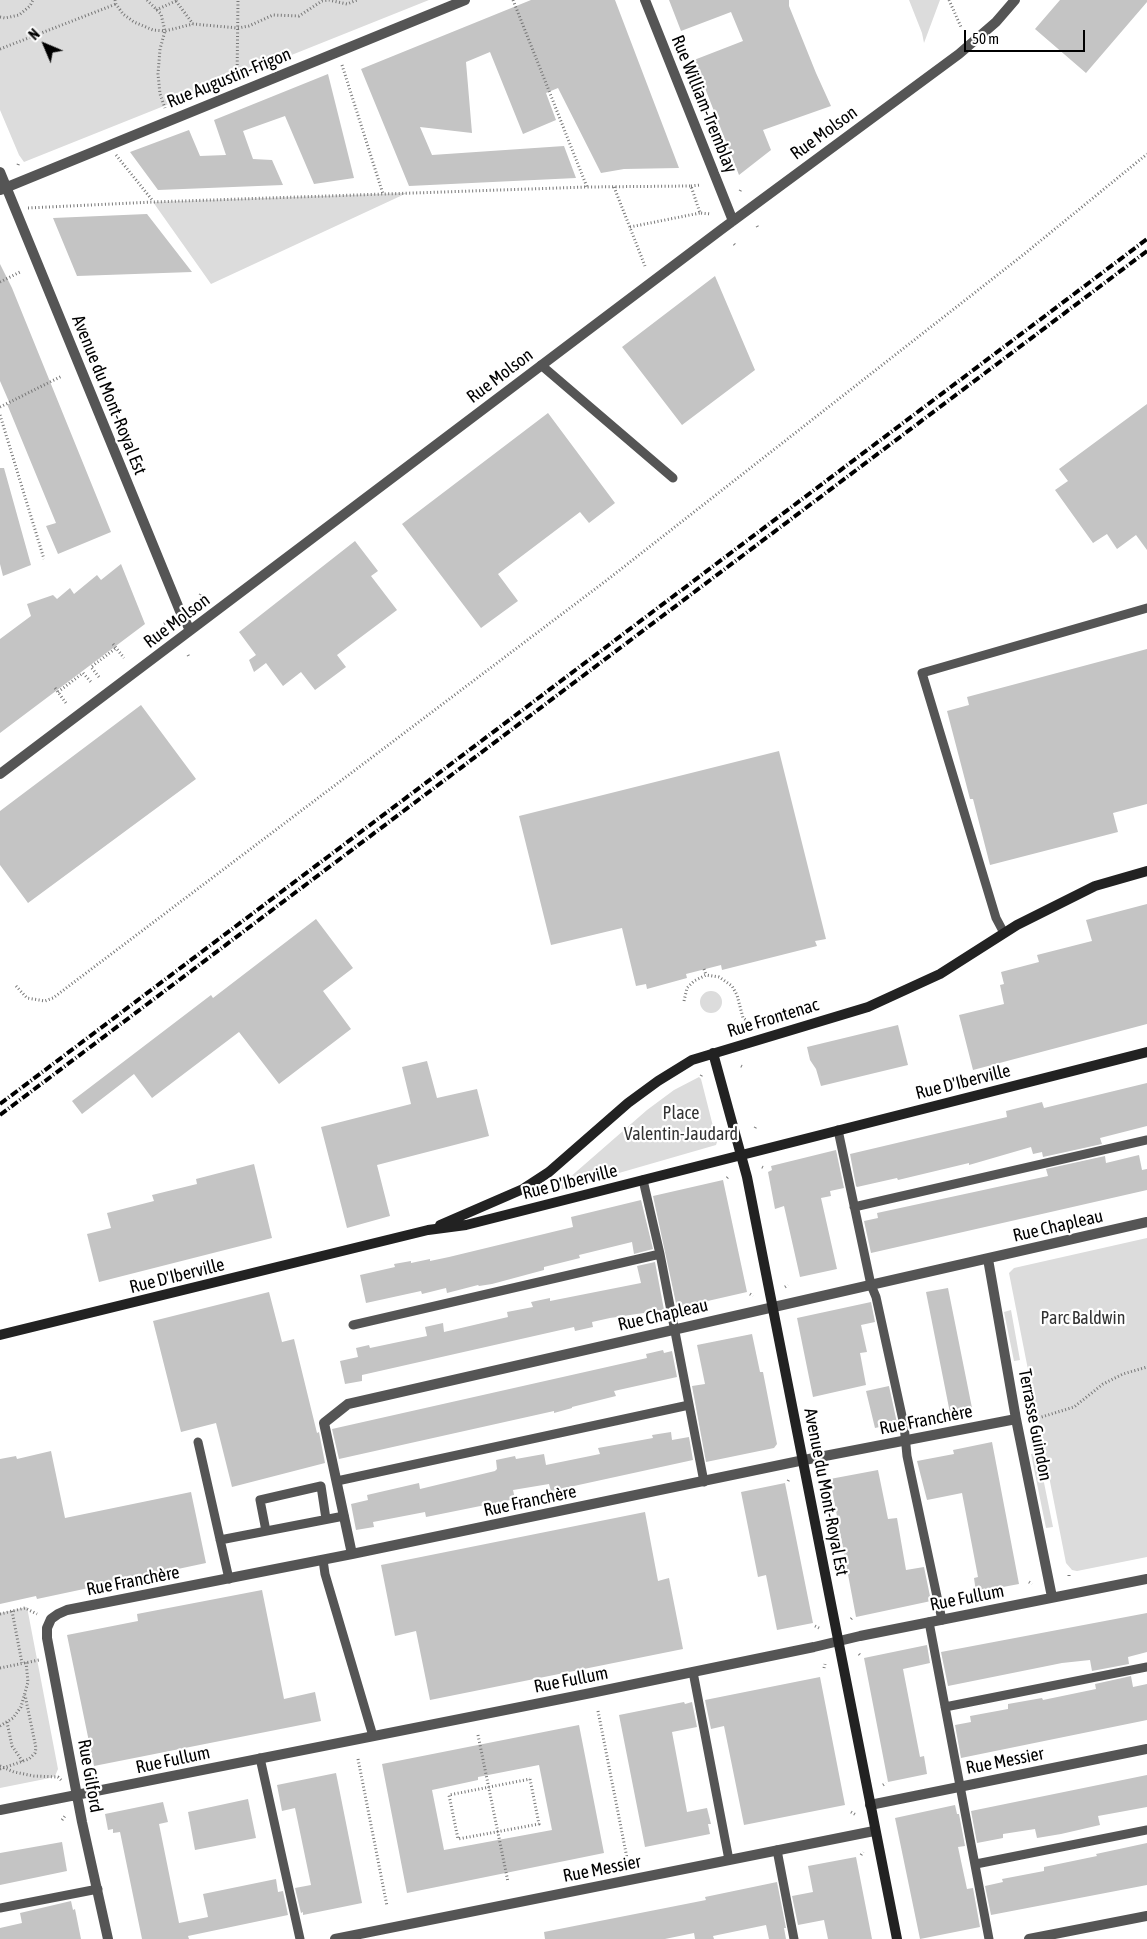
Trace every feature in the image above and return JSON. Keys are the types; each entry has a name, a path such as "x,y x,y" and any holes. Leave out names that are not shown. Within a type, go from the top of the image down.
{"main road":[{"name":"Rue Frontenac","path":"428,1230 523,1189 549,1172 628,1104 658,1081 692,1060 868,1007 940,974 1004,934 1094,886 1147,871"},
{"name":"Rue D'Iberville","path":"0,1336 428,1230 466,1225 1147,1052"},
{"name":"Avenue du Mont-Royal Est","path":"713,1053 742,1155 804,1460 874,1830 897,1939"}],"street":[{"name":"Rue Augustin-Frigon","path":"3,188 465,0"},
{"name":"Rue William-Tremblay","path":"645,0 733,221"},
{"name":"Rue Molson","path":"0,774 541,365 959,54 996,22 1015,0"},
{"name":"Avenue du Mont-Royal Est","path":"0,172 3,188 190,630"},
{"name":"Rue Chapleau","path":"352,1554 324,1423 348,1404 1147,1222"},
{"name":"Terrasse Guindon","path":"988,1259 1016,1419 1052,1597"},
{"name":"Rue Franchère","path":"51,1619 67,1610 323,1560 804,1460 1016,1419"},
{"name":"Rue Fullum","path":"0,1810 693,1672 929,1622 1147,1579"},
{"name":"Rue Gilford","path":"51,1619 47,1628 47,1638 108,1939"},
{"name":"Rue Messier","path":"870,1805 1147,1749"},
{"name":"Rue Messier","path":"336,1939 874,1830"},
{"path":"1029,1939 1147,1916"}],"lane":[{"path":"541,365 674,478"},
{"path":"1004,934 996,918 922,673 1147,608"},
{"path":"838,1130 871,1285 876,1298 942,1620"},
{"path":"854,1207 1147,1140"},
{"path":"644,1180 704,1482"},
{"path":"353,1325 660,1254"},
{"path":"337,1481 689,1405"},
{"path":"198,1442 229,1579"},
{"path":"266,1530 260,1500 321,1486 326,1519"},
{"path":"220,1540 344,1516"},
{"path":"323,1560 325,1574 373,1736"},
{"path":"929,1622 990,1939"},
{"path":"945,1707 1147,1667"},
{"path":"693,1672 729,1860"},
{"path":"260,1758 300,1939"},
{"path":"976,1864 1147,1830"},
{"path":"777,1850 794,1939"},
{"path":"0,1908 98,1889"}],"path":[{"path":"0,17 5,18 19,15 30,6 33,0"},
{"path":"147,0 161,14 165,31 160,49 158,74 160,94 165,108"},
{"path":"156,10 177,0 193,24"},
{"path":"237,79 238,0"},
{"path":"0,49 115,2 123,14 134,22 153,30 165,31 193,24 238,28 249,26 273,15 300,16 322,1 329,0 347,4 357,0"},
{"path":"512,0 587,187"},
{"path":"949,0 961,26"},
{"path":"342,65 383,194"},
{"path":"16,986 27,998 45,1002 54,998 607,580 1023,255 1147,154"},
{"path":"116,155 153,202"},
{"path":"28,208 614,186 700,185"},
{"path":"614,186 645,266"},
{"path":"691,186 700,214"},
{"path":"630,227 700,214 711,214"},
{"path":"0,282 20,272"},
{"path":"0,408 62,376"},
{"path":"0,415 44,558"},
{"path":"164,624 171,620"},
{"path":"113,644 124,658"},
{"path":"99,677 91,667 116,648"},
{"path":"58,692 83,673 92,683"},
{"path":"55,688 66,703"},
{"path":"704,969 706,976"},
{"path":"684,1001 685,994 691,984 698,979 706,976 719,977 732,986 737,995 742,1018 750,1023"},
{"path":"1035,1419 1074,1407 1104,1384 1123,1374 1147,1367"},
{"path":"0,1614 25,1608 37,1614"},
{"path":"0,1726 18,1713 28,1682 12,1611"},
{"path":"0,1668 40,1660"},
{"path":"1,1768 23,1762 33,1756 36,1748 25,1695"},
{"path":"598,1712 628,1858"},
{"path":"7,1722 12,1746 23,1762"},
{"path":"478,1735 508,1882"},
{"path":"358,1759 387,1906"},
{"path":"1,1768 34,1776 58,1777"},
{"path":"530,1779 539,1824 458,1839 449,1795 488,1787 530,1779"},
{"path":"851,1812 856,1815"},
{"path":"62,1820 65,1816"}],"green space":[{"path":"0,0 429,0 24,162 19,155 0,110"},
{"path":"909,0 940,0 924,43 922,33"},
{"path":"407,193 211,284 153,202"},
{"path":"711,991 719,994 722,1002 719,1010 711,1013 703,1010 700,1002 703,994"},
{"name":"Place Valentin-Jaudard","path":"699,1077 717,1142 716,1145 553,1192 647,1110 674,1090"},
{"name":"Parc Baldwin","path":"1147,1238 1147,1557 1077,1571 1072,1570 1066,1563 1009,1273 1014,1268"},
{"path":"1011,1310 1020,1360 1014,1361 1004,1312"},
{"path":"1038,1453 1053,1527 1046,1528 1031,1454"},
{"path":"27,1607 58,1769 55,1776 50,1778 0,1788 0,1613"}],"building":[{"path":"531,0 615,0 679,168 624,169 601,173 558,88 546,93 556,120 523,134 490,52 466,62 472,133 420,127 432,155 564,146 576,178 409,186 361,69"},
{"path":"669,0 789,0 789,6 831,106 763,130 771,150 739,175 694,60 743,41 731,12 681,31"},
{"path":"1060,0 1147,0 1147,2 1086,73 1035,29"},
{"path":"328,74 354,178 314,184 285,116 243,131 253,159 272,160 283,185 158,190 130,152 189,130 200,156 226,155 214,120"},
{"path":"147,214 192,272 77,276 53,218"},
{"path":"0,264 12,288 111,532 58,554 46,526 56,523 7,404 10,404 0,381"},
{"path":"715,276 755,370 682,425 622,347"},
{"path":"1147,404 1147,550 1136,535 1117,549 1107,534 1093,543 1055,490 1068,481 1059,469"},
{"path":"548,413 615,503 589,523 580,512 498,574 518,601 481,628 402,524"},
{"path":"0,468 4,468 31,565 3,576 0,564"},
{"path":"355,541 378,571 371,576 397,610 337,655 346,667 315,690 301,672 283,686 266,663 254,672 249,660 256,655 239,632"},
{"path":"121,564 145,624 0,733 0,639 31,616 27,604 53,595 57,599 70,588 74,594 97,575 101,580"},
{"path":"1147,649 1147,804 1113,813 1118,832 990,865 973,799 970,799 947,711 969,705 967,697"},
{"path":"141,705 196,779 28,903 0,865 0,811"},
{"path":"779,751 826,939 815,941 817,946 722,970 721,965 686,974 687,978 647,989 646,984 636,986 622,928 551,945 519,816"},
{"path":"1147,904 1147,1024 973,1070 959,1015 1004,1004 1000,985 1004,984 1001,972 1039,962 1037,955 1092,941 1086,920"},
{"path":"316,919 353,968 323,991 351,1029 279,1084 239,1032 152,1098 134,1074 82,1114 72,1101 211,995 213,998"},
{"path":"898,1025 908,1065 821,1086 816,1069 810,1060 807,1047"},
{"path":"427,1061 437,1098 477,1089 489,1136 377,1165 390,1216 347,1228 321,1127 411,1104 402,1067"},
{"path":"1147,1083 1147,1126 1100,1138 1102,1144 1043,1157 1042,1152 1033,1154 1031,1147 969,1165 969,1163 898,1180 897,1178 856,1186 850,1154 1007,1117 1006,1111 1042,1102 1044,1108"},
{"path":"836,1150 844,1188 830,1191 831,1196 821,1198 837,1269 800,1277 784,1206 775,1209 768,1172 772,1170 771,1166"},
{"path":"1139,1155 1142,1170 1147,1169 1147,1190 871,1253 864,1221 878,1218 877,1213 1048,1176 1046,1169 1105,1156 1106,1163"},
{"path":"254,1164 272,1238 99,1282 87,1234 111,1228 107,1213 154,1201 152,1195 197,1184 196,1179"},
{"path":"723,1180 747,1292 677,1308 653,1196"},
{"path":"641,1200 653,1249 634,1254 632,1242 579,1255 580,1258 544,1267 544,1270 492,1284 478,1285 447,1293 446,1288 422,1294 421,1291 366,1303 360,1275 395,1267 394,1264 430,1259 430,1261 573,1227 571,1217"},
{"path":"655,1262 664,1310 610,1318 592,1322 593,1327 575,1331 574,1327 362,1375 362,1381 345,1384 340,1361 358,1357 356,1348 369,1345 370,1348 427,1336 425,1327 443,1323 444,1332 508,1317 507,1312 533,1307 531,1302 550,1298 550,1301 641,1283 637,1266"},
{"path":"948,1288 972,1408 950,1413 926,1292"},
{"path":"269,1292 282,1342 294,1339 317,1433 319,1432 325,1463 232,1487 216,1423 181,1432 153,1321"},
{"path":"871,1302 875,1322 861,1325 867,1352 860,1353 866,1385 813,1397 797,1318"},
{"path":"752,1334 760,1372 763,1372 777,1444 774,1448 706,1462 692,1386 705,1384 697,1345"},
{"path":"663,1350 664,1353 672,1351 677,1377 614,1391 616,1396 554,1413 554,1411 339,1459 332,1429 647,1358 646,1354"},
{"path":"889,1386 897,1423 875,1428 866,1391"},
{"path":"671,1432 672,1440 689,1437 693,1460 551,1491 549,1484 513,1490 515,1499 426,1517 425,1512 373,1522 374,1527 356,1530 351,1504 368,1500 367,1495 419,1483 420,1489 495,1471 497,1469 496,1460 515,1456 516,1459 544,1454 546,1465 600,1454 598,1448 653,1438 652,1435"},
{"path":"992,1442 1019,1584 976,1592 974,1578 978,1577 962,1493 927,1500 917,1461 954,1454 953,1450"},
{"path":"51,1451 65,1518 191,1492 206,1563 37,1599 36,1596 0,1604 0,1459 16,1456 17,1459"},
{"path":"878,1470 888,1519 897,1518 906,1570 924,1567 931,1601 856,1617 830,1479"},
{"path":"785,1483 813,1623 777,1630 766,1575 758,1577 741,1492"},
{"path":"645,1512 658,1581 669,1578 683,1649 430,1700 416,1631 395,1636 381,1565"},
{"path":"262,1590 284,1699 315,1692 321,1721 94,1766 67,1635 138,1621 137,1614"},
{"path":"1147,1613 1147,1652 1128,1657 1129,1664 1092,1671 1090,1660 1062,1663 948,1686 941,1652"},
{"path":"927,1645 930,1663 903,1669 920,1757 924,1756 927,1774 888,1782 864,1658"},
{"path":"1131,1676 1133,1687 1147,1684 1147,1720 961,1758 955,1725 971,1722 970,1716 1008,1709 1008,1704 1042,1698 1043,1700 1096,1689 1095,1684"},
{"path":"820,1677 845,1805 744,1825 724,1726 711,1729 705,1700"},
{"path":"684,1702 685,1704 692,1702 697,1727 672,1732 687,1812 707,1808 711,1824 708,1824 710,1834 645,1847 619,1715"},
{"path":"579,1725 604,1853 407,1893 382,1764","holes":["539,1765 552,1830 444,1850 432,1790 478,1780 478,1777"]},
{"path":"336,1773 362,1903 303,1915 295,1888 311,1885 295,1808 282,1811 277,1785"},
{"path":"1147,1775 1147,1807 1098,1816 1100,1825 1061,1834 1037,1838 1035,1829 1003,1834 1003,1838 977,1843 971,1811"},
{"path":"248,1799 256,1838 195,1850 188,1812"},
{"path":"163,1802 168,1822 159,1824 179,1923 208,1917 203,1894 276,1879 278,1892 283,1891 288,1915 188,1936 189,1939 142,1939 120,1832 113,1833 113,1829 108,1830 105,1814"},
{"path":"955,1805 957,1814 959,1814 965,1846 958,1847 967,1889 973,1888 980,1927 920,1939 895,1818"},
{"path":"62,1842 67,1871 0,1885 0,1853"},
{"path":"1147,1843 1147,1885 991,1915 985,1886 1003,1882 1002,1879 1044,1871 1044,1867"},
{"path":"856,1857 872,1939 828,1939 824,1920 798,1925 792,1896 813,1892 808,1866"},
{"path":"777,1882 786,1928 784,1928 786,1939 769,1939 766,1925 713,1936 714,1939 695,1939 694,1933 665,1939 545,1939 544,1932 706,1900 705,1897"},
{"path":"71,1901 73,1910 75,1909 81,1939 0,1939 0,1928 22,1923 20,1913"}],"railway":[{"path":"0,1104 1147,239"},
{"path":"0,1115 1147,251"}]}
